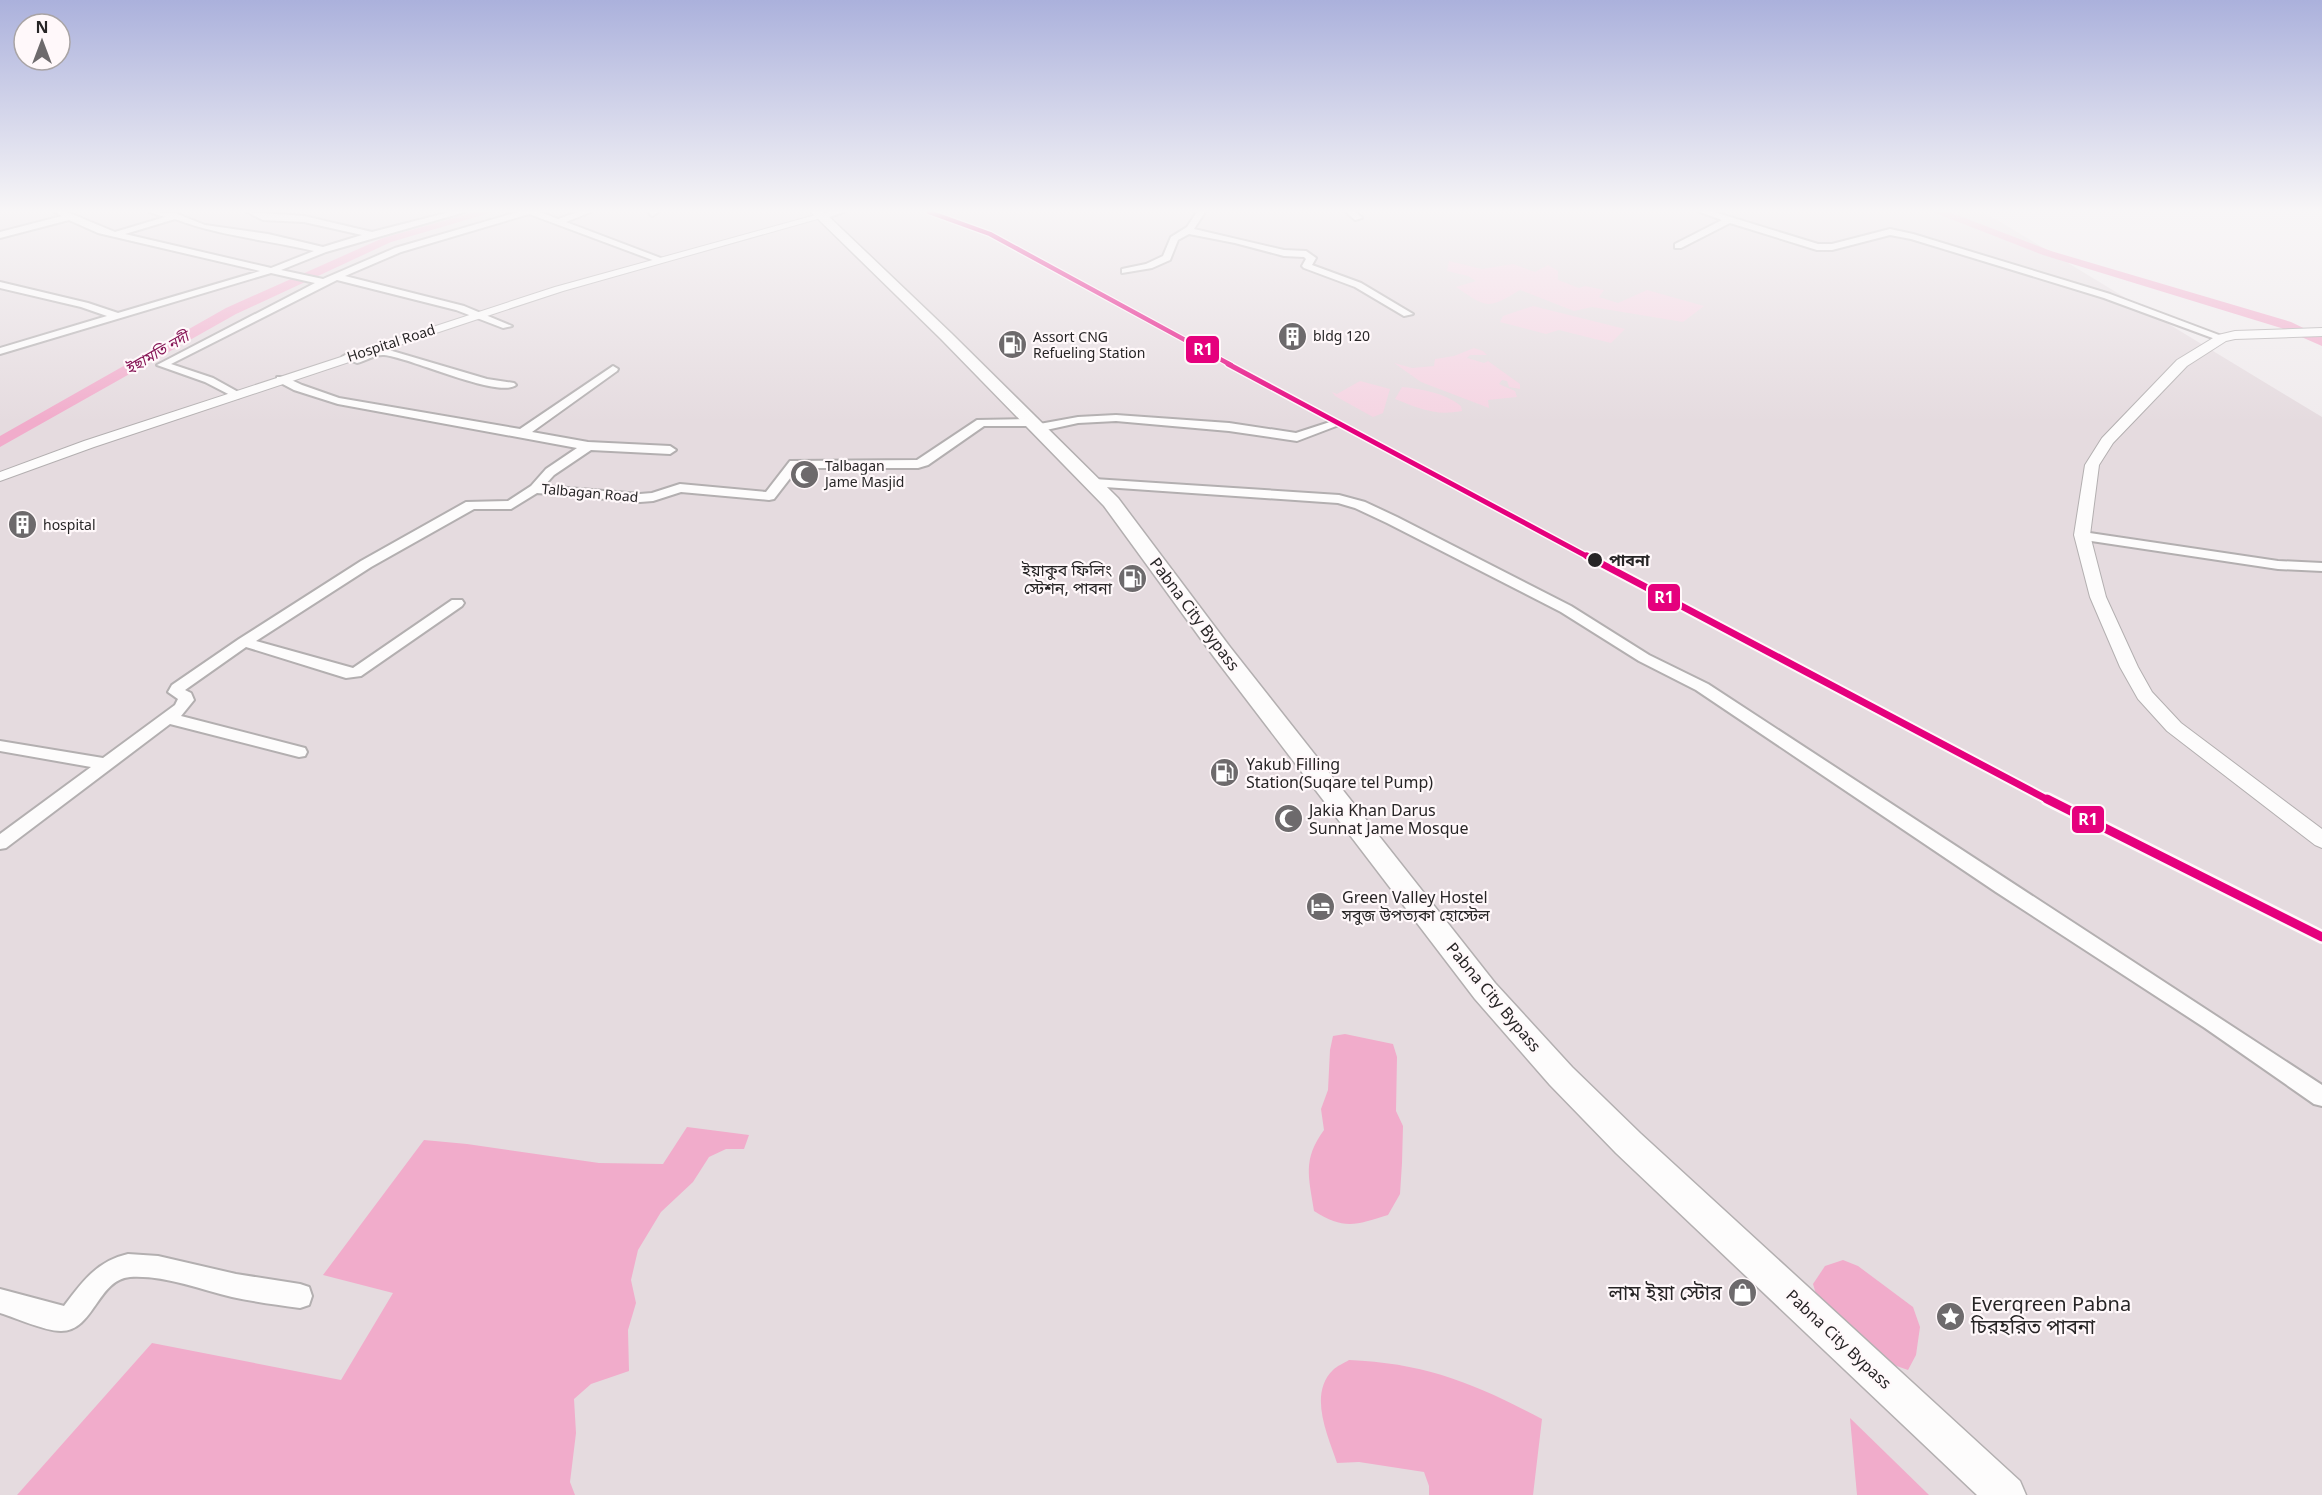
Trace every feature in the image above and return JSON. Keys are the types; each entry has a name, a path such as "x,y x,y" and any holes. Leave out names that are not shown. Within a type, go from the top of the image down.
{"highway":[{"name":"Pabna City Bypass","path":"893,282 1033,425 1094,483 1485,991 1561,1076 1628,1143 2006,1495"}],"main road":[{"name":"Hospital Road","path":"0,477 89,444 347,357 588,282"},
{"path":"2321,332 2222,338 2182,363 2107,441 2092,465 2087,490 2083,536 2098,597 2129,667 2145,695 2174,727 2322,840"}],"street":[{"path":"0,351 114,315 231,282"},
{"path":"236,394 209,380 162,365 317,282"},
{"path":"357,282 477,315 507,326"},
{"path":"1349,282 1408,314"},
{"path":"2060,282 2107,296 2222,338"},
{"path":"0,285 84,305 114,315"},
{"path":"347,357 357,360 382,351 486,382 510,385"},
{"path":"524,432 613,369"},
{"path":"281,379 310,392 340,400 524,432 588,446 670,450"},
{"path":"1033,425 1095,418 1127,418 1229,427 1297,437 1333,425"},
{"name":"Talbagan Road","path":"535,489 640,498 654,497 680,488 768,496 773,493 794,464 918,464 981,422 1033,425"},
{"name":"Talbagan Road","path":"535,489 550,472 588,446"},
{"path":"1094,483 1339,499 1360,505 1469,558 1566,609 1644,658 1702,687 2003,887 2212,1022 2322,1097"},
{"path":"0,843 181,708 186,700 185,696 176,692 177,688 244,642 366,564 471,505 511,505 535,489"},
{"path":"2083,536 2278,565 2322,567"},
{"path":"244,642 346,673 356,673 457,603"},
{"path":"168,718 299,752"},
{"path":"0,746 106,764"},
{"path":"0,1301 59,1319 70,1318 104,1277 118,1268 132,1265 159,1268 237,1286 300,1296"}],"shaded area":[{"path":"0,282 2099,282 2322,417 2322,1495 0,1495"},
{"path":"1473,282 1563,282 1579,288 1585,286 1604,290 1599,297 1618,303 1647,290 1704,306 1683,322 1592,307 1574,311 1520,290 1500,301 1487,304 1474,299 1456,287"},
{"path":"1533,306 1625,329 1611,343 1559,330 1546,334 1500,322 1503,316"},
{"path":"1474,348 1487,355 1470,355 1467,358 1484,363 1488,361 1520,384 1520,389 1509,387 1507,381 1502,380 1499,384 1515,391 1517,397 1488,400 1489,408 1421,382 1394,363 1412,368 1434,366 1435,359 1454,356"},
{"path":"1360,381 1390,389 1383,413 1373,417 1335,396 1332,392 1337,394"},
{"path":"1402,387 1441,395 1461,406 1462,411 1436,412 1395,399"},
{"path":"1345,1034 1393,1044 1397,1057 1396,1111 1403,1126 1400,1194 1388,1215 1350,1224 1334,1221 1314,1211 1309,1169 1312,1151 1324,1130 1321,1109 1328,1090 1333,1036"},
{"path":"687,1127 749,1135 744,1149 726,1149 709,1157 693,1182 661,1212 638,1250 631,1280 636,1303 628,1330 629,1371 591,1384 574,1399 576,1433 570,1482 575,1495 17,1495 152,1343 341,1380 393,1293 323,1275 424,1140 599,1163 663,1164"},
{"path":"1843,1260 1858,1266 1913,1307 1920,1327 1916,1355 1908,1370 1891,1364 1819,1304 1813,1284 1825,1266"},
{"path":"1349,1360 1402,1366 1449,1378 1495,1395 1542,1419 1533,1495 1429,1495 1429,1486 1424,1472 1359,1462 1337,1463 1322,1415 1322,1391 1333,1370"},
{"path":"1850,1418 1929,1495 1857,1495"}],"waterway":[{"name":"ইছামতি নদী","path":"0,442 231,311 295,282"},
{"name":"ইছামতি নদী","path":"2142,282 2286,325 2322,342"}],"transit line":[{"name":"R1","path":"1078,282 1341,425 1979,765 2322,937"}],"place":[{"name":"bldg 120","path":"1292,336"},
{"name":"Assort CNG Refueling Station","path":"1012,345"},
{"name":"Talbagan Jame Masjid","path":"804,474"},
{"name":"hospital","path":"22,525"},
{"name":"পাবনা","path":"1595,560"},
{"name":"ইয়াকুব ফিলিং স্টেশন, পাবনা","path":"1133,579"},
{"name":"Yakub Filling Station(Suqare tel Pump)","path":"1225,773"},
{"name":"Jakia Khan Darus Sunnat Jame Mosque","path":"1288,819"},
{"name":"Green Valley Hostel সবুজ উপত্যকা হোস্টেল","path":"1321,906"},
{"name":"লাম ইয়া স্টোর","path":"1743,1293"},
{"name":"Evergreen Pabna চিরহরিত পাবনা","path":"1950,1316"}]}
